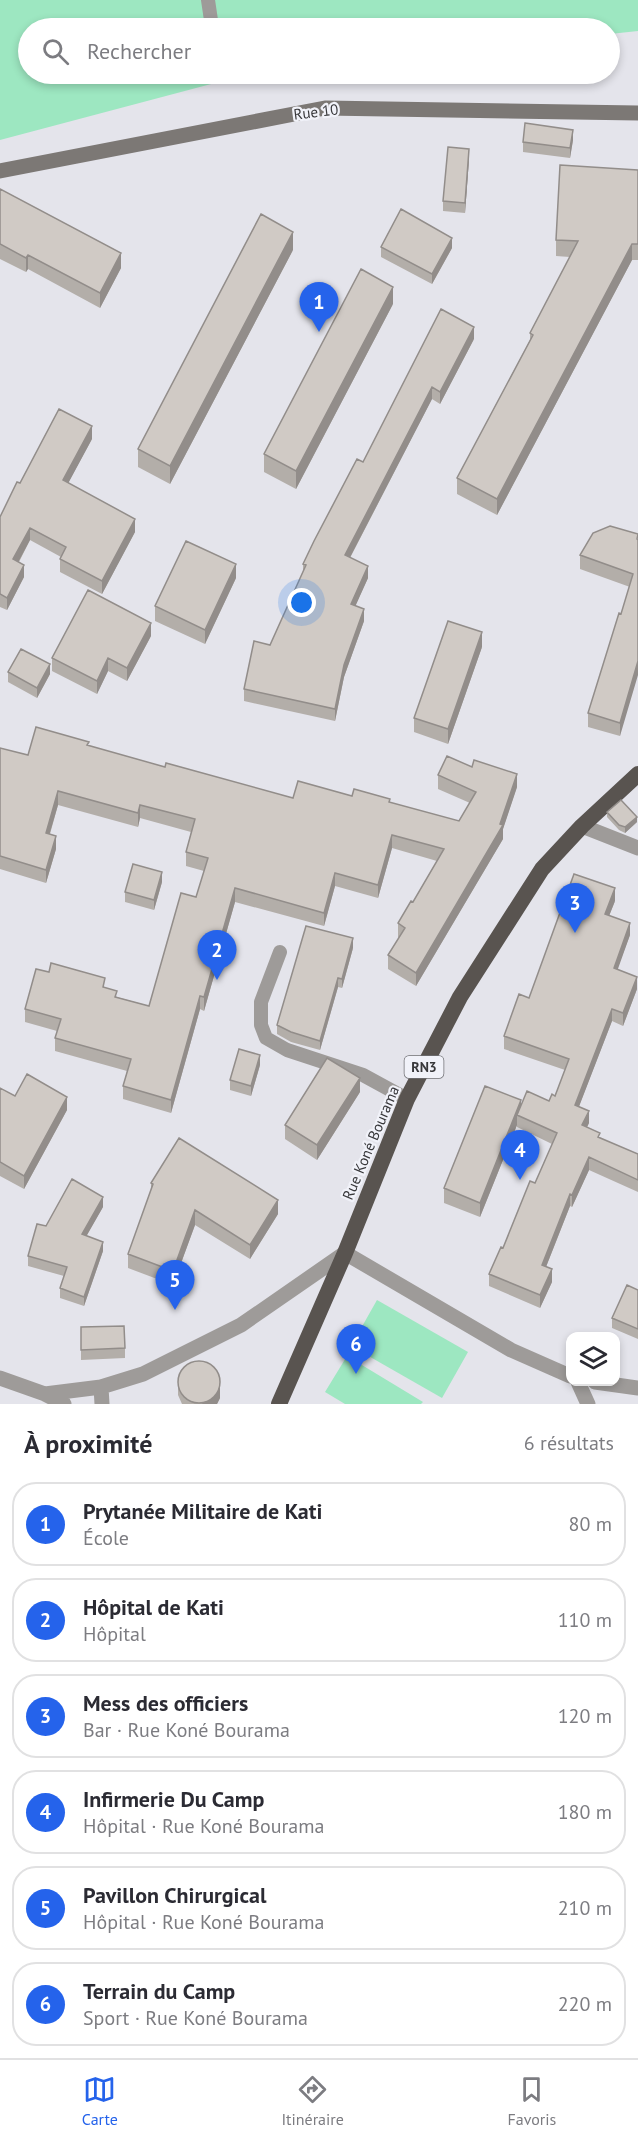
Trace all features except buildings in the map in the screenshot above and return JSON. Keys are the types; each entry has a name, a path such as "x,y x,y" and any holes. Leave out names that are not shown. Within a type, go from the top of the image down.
{"highway":[{"name":"Rue Koné Bourama","path":"279,1404 345,1253 407,1099 460,997 542,868 582,826 638,774"}],"main road":[{"name":"Rue 10","path":"0,171 325,108 638,113"}],"street":[{"path":"582,826 638,848"},
{"path":"45,1394 100,1387 143,1374 241,1325 345,1253 511,1350 566,1374"},
{"path":"0,1378 45,1394 64,1404"},
{"path":"620,1385 638,1388"},
{"path":"580,1386 588,1404"},
{"path":"100,1387 102,1404"}],"lane":[{"path":"208,0 211,18"},
{"path":"280,952 261,1002 261,1025 267,1038 287,1050 363,1075 407,1099"}],"green space":[{"path":"0,0 638,0 638,31 620,33 620,18 18,18 18,84 211,84 0,140"},
{"path":"377,1300 468,1352 442,1398 351,1346"},
{"path":"347,1356 423,1402 421,1404 345,1404 325,1392"}],"place":[{"name":"Prytanée Militaire de Kati","path":"319,332"},
{"name":"Mess des officiers","path":"575,933"},
{"name":"Hôpital de Kati","path":"217,980"},
{"name":"Infirmerie Du Camp","path":"520,1180"},
{"name":"Pavillon Chirurgical","path":"175,1310"},
{"name":"Terrain du Camp","path":"356,1374"}]}
